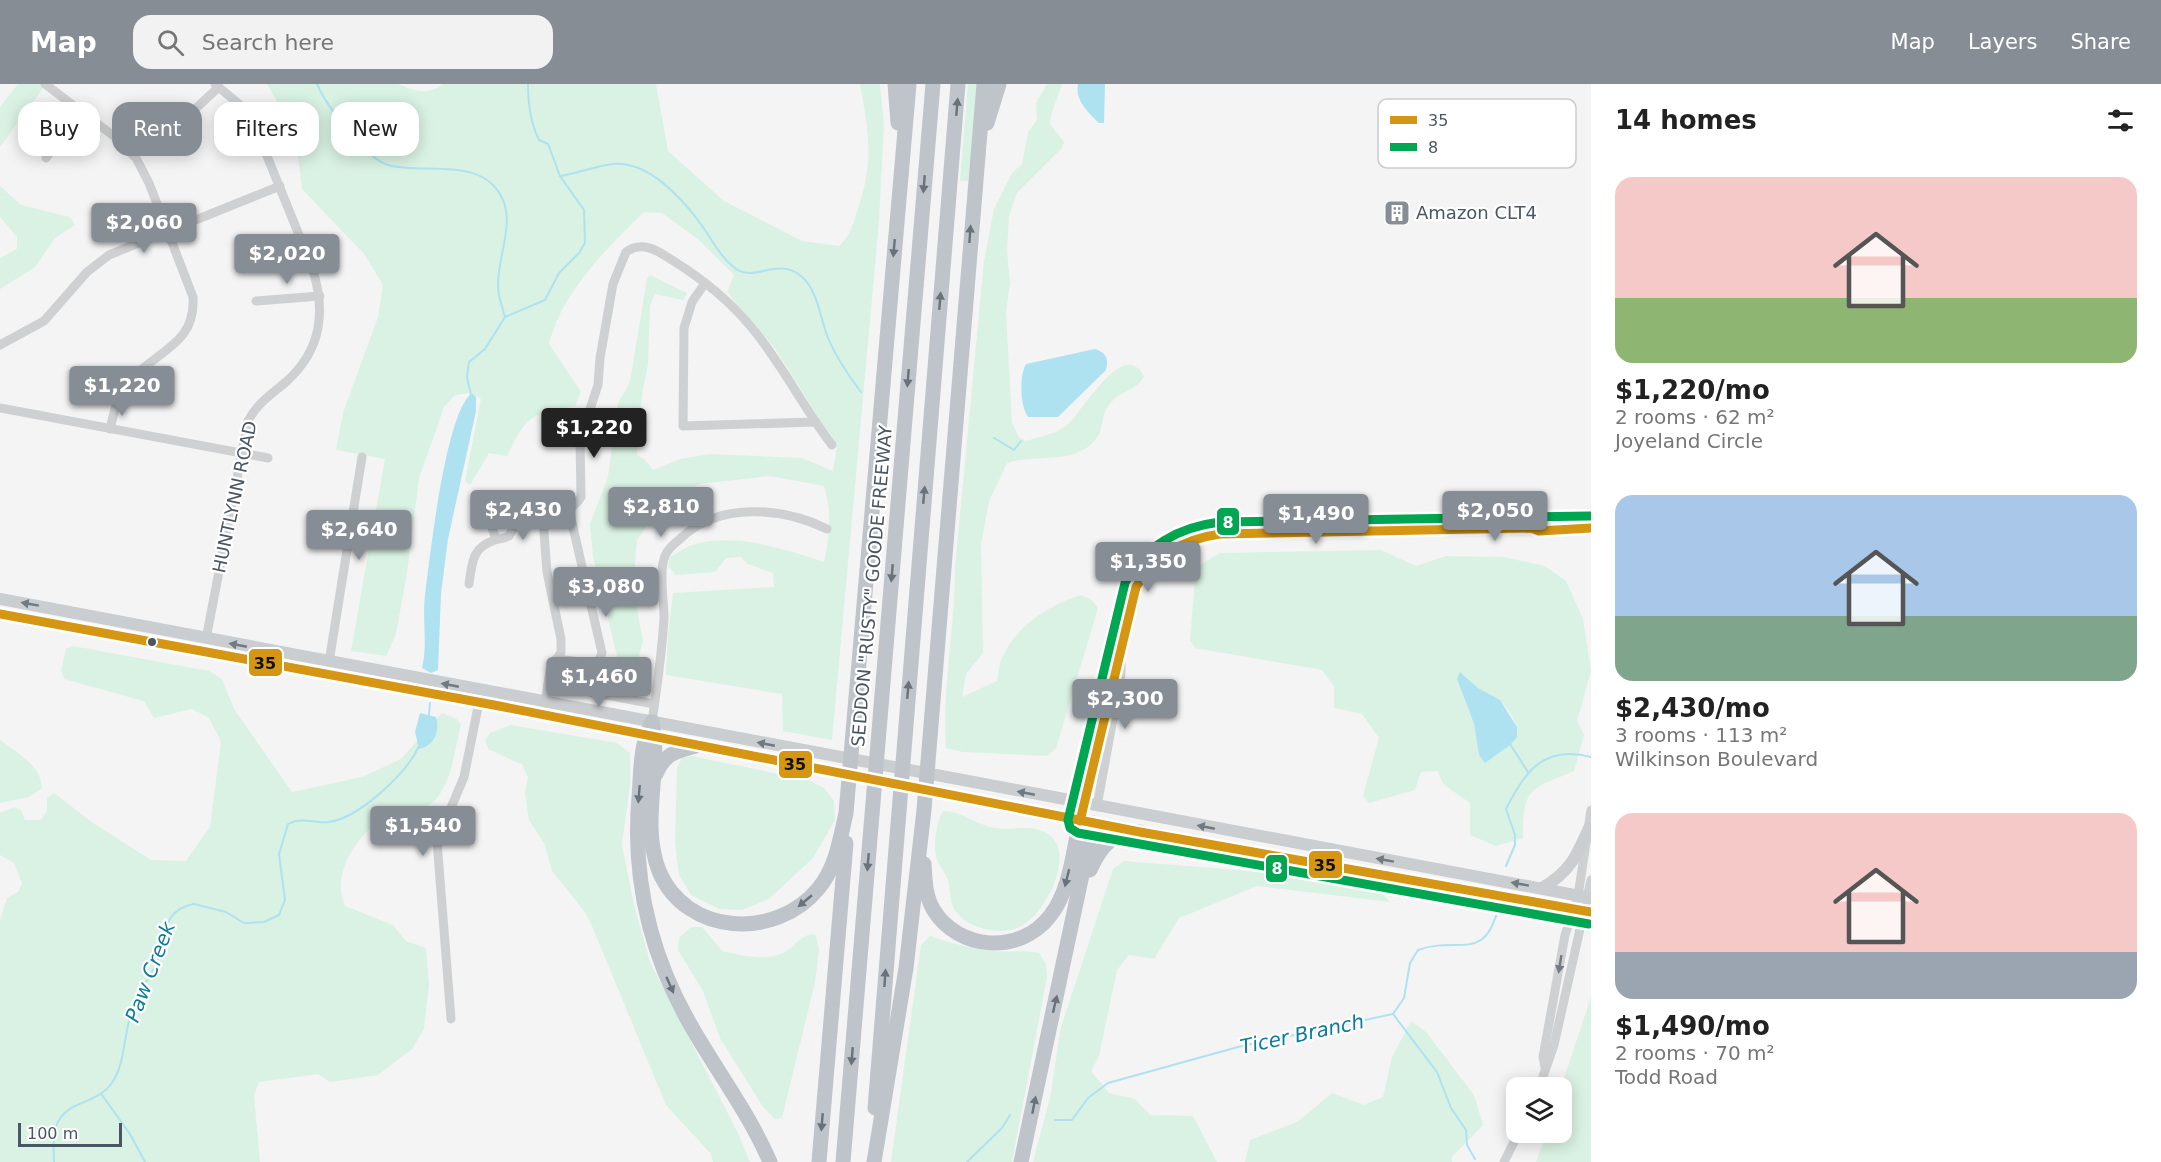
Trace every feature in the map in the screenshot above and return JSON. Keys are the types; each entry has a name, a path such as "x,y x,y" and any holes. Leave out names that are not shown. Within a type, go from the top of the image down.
{"highway":[{"path":"895,84 898,190"},
{"path":"819,1162 898,190 909,84"},
{"name":"SEDDON \"RUSTY\" GOODE FREEWAY","path":"843,1162 933,84"},
{"path":"872,1162 898,807 958,84"},
{"path":"872,1162 906,968 924,810 984,84"},
{"path":"975,175 979,170 989,115 999,84"},
{"path":"652,722 638,846 642,894 653,942 676,999 748,1118 770,1162"},
{"path":"650,737 653,782 652,842 665,882 691,909 724,923 743,925 764,923 789,914 810,898 828,874 847,806"},
{"path":"653,782 662,760 669,754 696,746"},
{"path":"924,810 925,880 934,910 950,928 961,936 990,944 1009,942 1030,934 1051,915 1064,889 1087,822"},
{"path":"1022,1162 1081,890 1087,822"},
{"path":"1081,890 1096,857 1109,839 1117,835 1140,832"}],"main road":[{"path":"0,599 206,639 286,660 479,702 1087,822 1584,904"},
{"path":"0,614 286,660 329,662 1542,888 1584,904"},
{"path":"479,702 486,698 567,712 611,714"},
{"path":"1087,822 1090,805"},
{"path":"1542,888 1562,876 1575,858 1589,828"}],"street":[{"path":"45,84 68,102"},
{"path":"201,102 217,86"},
{"name":"HUNTLYNN ROAD","path":"206,639 240,454 253,412 297,371 311,352 321,321 320,296 312,267 254,124 240,105 217,86"},
{"path":"100,126 136,158 150,183 193,297 192,320 179,340 128,382 116,404 110,429"},
{"path":"0,345 44,321 87,272 103,259 168,230 280,186"},
{"path":"545,703 550,671 561,652 561,639 547,572 542,528 547,515 555,511 569,510 577,505 581,497 580,439 598,385 600,358 613,284 626,252 635,247 650,247 705,283 750,326 832,445"},
{"path":"705,283 692,303 684,328 683,426 816,422"},
{"path":"256,301 320,296"},
{"path":"0,408 268,458"},
{"path":"329,662 362,457"},
{"path":"496,539 492,532 494,518 501,511 511,507 536,508 547,515"},
{"path":"469,584 473,555 477,549 496,539 509,536 524,508"},
{"path":"556,659 591,665 597,664 602,653 569,510"},
{"path":"652,722 662,641 662,564 669,548 705,520 745,514 788,514 827,529"},
{"path":"1532,528 1538,525 1591,522"},
{"path":"1090,805 1121,675 1122,651 1133,594 1143,575 1172,549 1201,537 1231,534 1532,528 1539,531 1591,528"},
{"path":"548,684 654,704"},
{"path":"451,1019 437,841 464,777 479,702"},
{"path":"1584,904 1591,810"},
{"path":"1542,1077 1545,1067 1543,1058 1565,935 1584,904 1591,880"},
{"path":"1504,1162 1514,1143"}],"green space":[{"path":"18,84 46,84 33,102 18,102 18,122 0,147 0,107"},
{"path":"267,84 398,84 410,89 426,91 443,84 656,84 668,151 724,201 802,241 839,246 853,224 863,192 868,161 868,133 860,84 880,84 884,125 879,221 832,740 783,731 782,694 666,675 673,593 774,587 773,573 748,564 741,557 726,558 715,572 676,575 668,567 670,557 695,544 728,540 761,544 824,562 829,524 824,486 770,476 699,484 659,508 637,540 633,586 643,642 638,659 625,663 618,660 593,556 590,524 608,477 618,403 630,382 647,279 650,275 687,293 683,300 655,294 650,305 648,364 642,395 637,455 644,459 653,470 680,459 710,454 802,458 833,471 837,447 776,350 727,292 734,275 699,240 662,213 644,212 615,240 575,289 555,325 549,344 581,392 575,406 548,412 532,419 520,432 507,456 489,453 470,485 465,481 481,399 472,393 455,395 444,407 419,478 407,573 396,634 386,656 351,651 385,459 336,450 343,413 378,317 383,285 365,255 302,189 298,156 319,156 319,102 278,102"},
{"path":"968,84 979,84 968,181 960,181"},
{"path":"1047,84 1062,84 1050,124 1064,142 1062,148 1017,193 1009,216 1007,251 1010,283 1006,312 1012,423 1019,437 1026,441 1049,434 1069,423 1094,391 1116,370 1126,365 1136,367 1144,377 1136,386 1111,402 1105,411 1099,434 1081,451 1058,457 1007,463 989,501 981,544 983,653 966,674 962,697 997,681 1001,660 1008,646 1025,626 1045,611 1081,595 1092,600 1098,608 1056,748 1047,756 963,752 946,748 945,726 955,568 984,261 994,209 1012,173 1022,164 1028,132 1037,120 1036,103"},
{"path":"0,186 21,205 70,217 75,225 55,238 35,267 0,289 0,258 17,249 17,237 0,217"},
{"path":"1381,550 1416,566 1446,556 1503,557 1545,566 1566,581 1583,619 1591,671 1577,721 1584,735 1574,771 1539,787 1527,799 1524,809 1523,838 1496,846 1470,835 1470,803 1443,784 1438,771 1421,772 1415,790 1369,803 1363,796 1379,738 1362,714 1334,708 1334,686 1322,670 1195,648 1190,640 1195,579 1200,565 1220,553","holes":["1462,674 1505,707 1517,727 1507,746 1485,763 1479,755 1474,724 1462,694"]},
{"path":"73,646 209,671 222,679 234,709 292,792 362,777 401,759 442,713 457,719 461,725 446,783 436,799 425,807 391,815 365,833 349,856 341,881 341,894 345,906 393,925 406,941 426,948 429,984 424,1029 412,1049 378,1075 330,1082 318,1074 259,1082 254,1095 260,1162 0,1162 0,920 7,898 19,891 22,883 14,863 0,855 0,813 14,807 21,810 25,820 41,820 47,811 47,798 54,793 93,823 151,860 186,861 210,827 221,742 209,718 192,709 154,718 144,701 64,679 61,670 66,649"},
{"path":"511,725 617,743 630,753 630,785 622,844 634,905 650,962 737,1131 750,1162 713,1162 711,1154 666,1105 592,926 585,912 552,871 544,843 529,820 525,794 528,777 522,764 489,750 485,741 490,733"},
{"path":"0,740 27,760 41,780 42,788 29,797 0,803"},
{"path":"691,756 809,780 824,788 834,801 835,820 813,858 769,899 742,910 719,909 691,895 679,875 675,843 677,767 682,758"},
{"path":"943,811 956,813 995,828 1035,829 1048,834 1056,843 1059,856 1054,885 1046,900 1027,922 1009,930 991,930 972,925 958,914 953,907 948,880 937,860 935,851 936,833"},
{"path":"1124,861 1287,874 1382,893 1390,902 1257,886 1179,918 1154,959 1129,955 1117,970 1099,1056 1091,1071 1109,1093 1135,1099 1150,1115 1193,1116 1217,1162 1033,1162 1050,1098 1061,1027 1113,869"},
{"path":"691,927 702,927 722,951 760,957 776,956 787,951 801,939 815,934 819,949 815,982 782,1118 775,1119 763,1107 720,1038 703,991 678,950 679,938"},
{"path":"930,936 983,950 1039,953 1046,964 1047,977 1012,1162 891,1162 921,945"},
{"path":"1591,997 1591,1162 1536,1162 1543,1143 1572,1143 1572,1077 1564,1077"},
{"path":"1411,1021 1426,1032 1474,1095 1483,1125 1452,1157 1452,1162 1245,1162 1250,1140 1297,1122 1332,1093 1364,1105 1383,1097 1392,1057"}],"water":[{"path":"1078,84 1105,84 1104,123 1099,123 1083,106 1078,96"},
{"path":"1095,349 1106,356 1106,370 1058,417 1028,417 1023,406 1021,391 1026,364"},
{"path":"472,393 476,397 476,411 448,539 441,594 438,670 431,673 422,668 425,650 425,595 435,520 454,428 462,406"},
{"path":"1460,672 1478,688 1500,700 1517,727 1517,737 1510,745 1485,763 1479,755 1474,724 1457,679"},
{"path":"420,713 436,717 437,728 432,742 419,749 415,732"}],"waterway":[{"path":"317,84 348,130 379,161 402,168 465,171 492,184 501,196 507,217 498,275 499,298 505,317"},
{"name":"Paw Creek","path":"471,395 467,377 469,362 485,349 505,317 545,300 559,273 579,253 585,243 584,210 560,176 548,144 539,140 530,113 528,84"},
{"path":"560,176 613,164 639,168 651,174 683,202 720,253 736,269 751,273 784,269 801,276 815,296 828,338 835,352 861,392"},
{"path":"994,438 1014,450 1021,441"},
{"name":"Paw Creek","path":"429,715 430,703"},
{"path":"1510,744 1528,772"},
{"name":"Paw Creek","path":"54,1162 54,1135 62,1116 70,1109 99,1095 108,1088 115,1077 121,1062 132,1008 154,969 166,927 175,913 183,907 194,904 226,912 244,923 264,922 279,915 285,900 279,854 288,824 303,820 329,822 354,812 381,793 393,781 419,746"},
{"name":"Ticer Branch","path":"1506,866 1515,845 1515,835 1506,809 1529,772 1549,758 1561,755 1575,754 1591,757"},
{"name":"Ticer Branch","path":"1055,1120 1072,1120 1088,1098 1108,1083 1238,1047 1393,1014 1404,998 1410,963 1418,950 1433,946 1478,942 1493,924 1499,905"},
{"path":"1393,1014 1437,1072 1451,1108 1466,1130 1467,1145 1475,1159"},
{"name":"Ticer Branch","path":"102,1095 130,1134 145,1162"},
{"name":"Ticer Branch","path":"967,1162 1002,1128 1010,1115"}],"transit line":[{"name":"8","path":"1589,924 1078,833 1070,828 1068,820 1125,583 1142,559 1164,541 1191,528 1220,522 1590,516"},
{"name":"35","path":"1080,821 1136,587 1152,566 1172,550 1194,540 1220,534 1532,528 1539,531 1591,528"},
{"name":"35","path":"0,614 494,705 1140,832 1591,912"}],"place":[{"name":"Amazon CLT4","path":"1397,213"}]}
